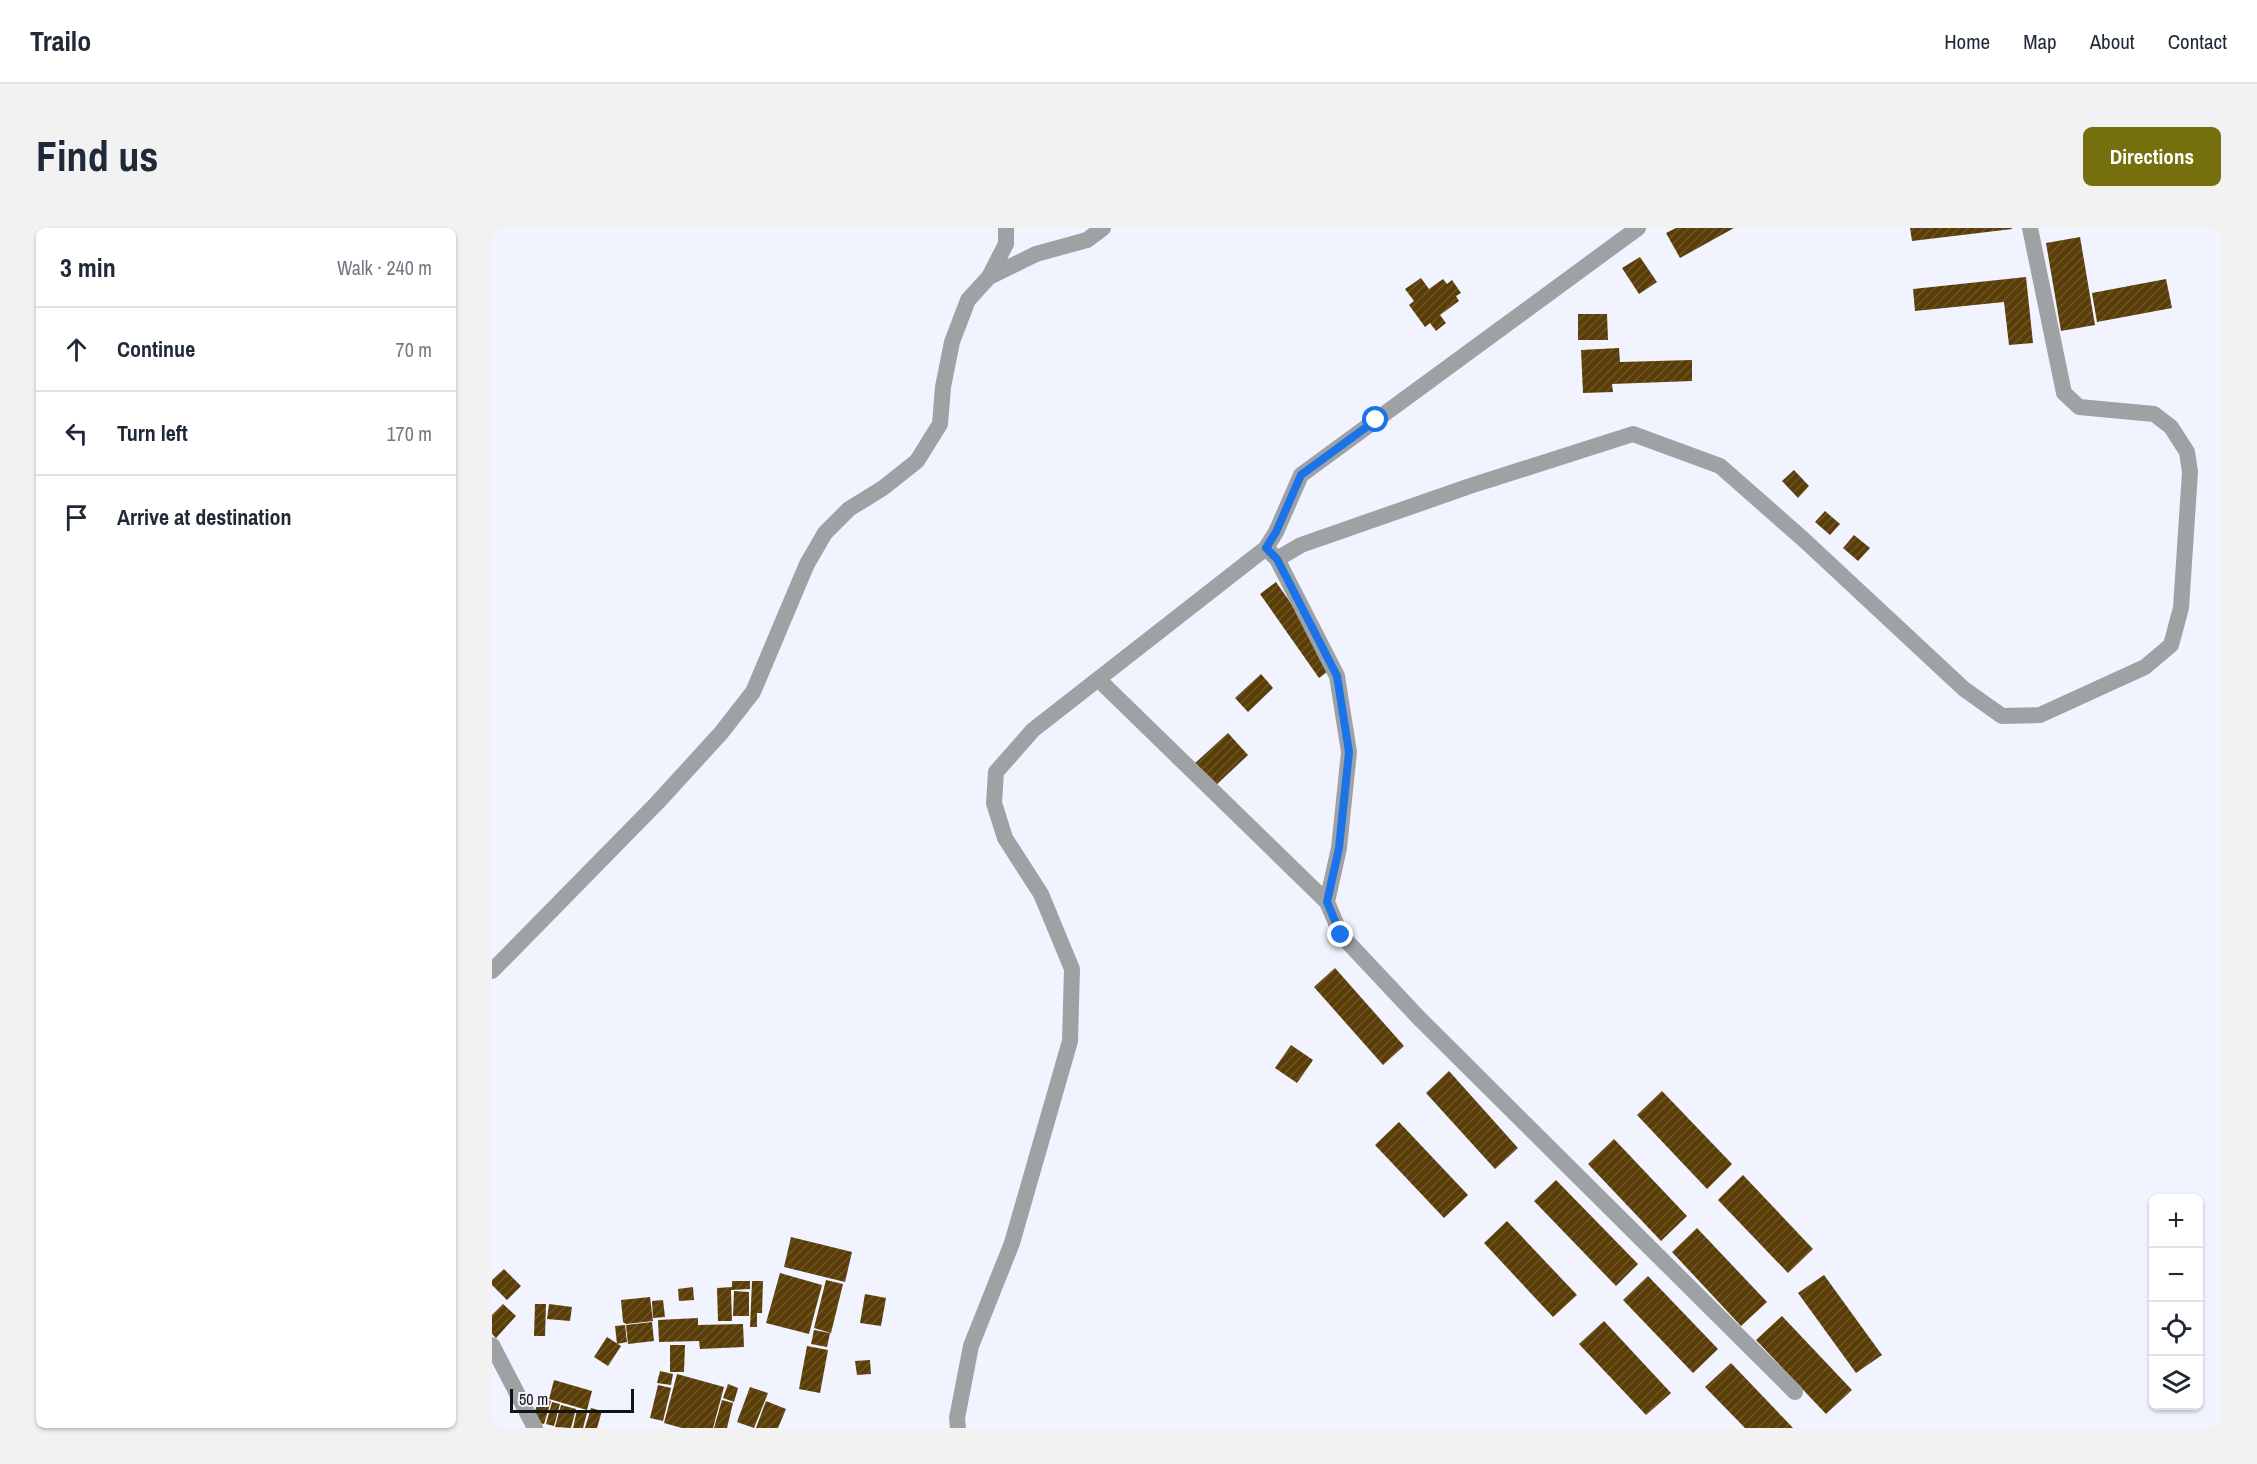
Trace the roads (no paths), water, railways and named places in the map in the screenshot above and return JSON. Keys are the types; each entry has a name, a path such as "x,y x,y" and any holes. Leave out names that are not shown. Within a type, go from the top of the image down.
{"street":[{"path":"492,971 657,803 722,733 753,692 807,564 825,533 849,509 883,488 917,461 940,424 943,387 952,342 968,300 989,277 1006,244 1006,228"},
{"path":"989,277 1036,254 1087,240 1103,228"},
{"path":"1327,902 1339,848 1349,752 1337,676 1272,554 1276,532 1301,475 1638,228"},
{"path":"958,1428 957,1418 970,1346 1012,1243 1070,1041 1072,969 1041,894 1005,838 993,803 996,772 1033,730 1098,679 1272,554 1470,486 1633,434 1720,466 1803,539 1964,688 2002,716 2040,715 2145,667 2171,645 2181,608 2190,472 2187,452 2171,426 2154,414 2079,406 2064,393 2030,228"},
{"path":"1098,679 1327,902 1341,935 1418,1017 1795,1392"},
{"path":"492,1345 535,1428"}]}
